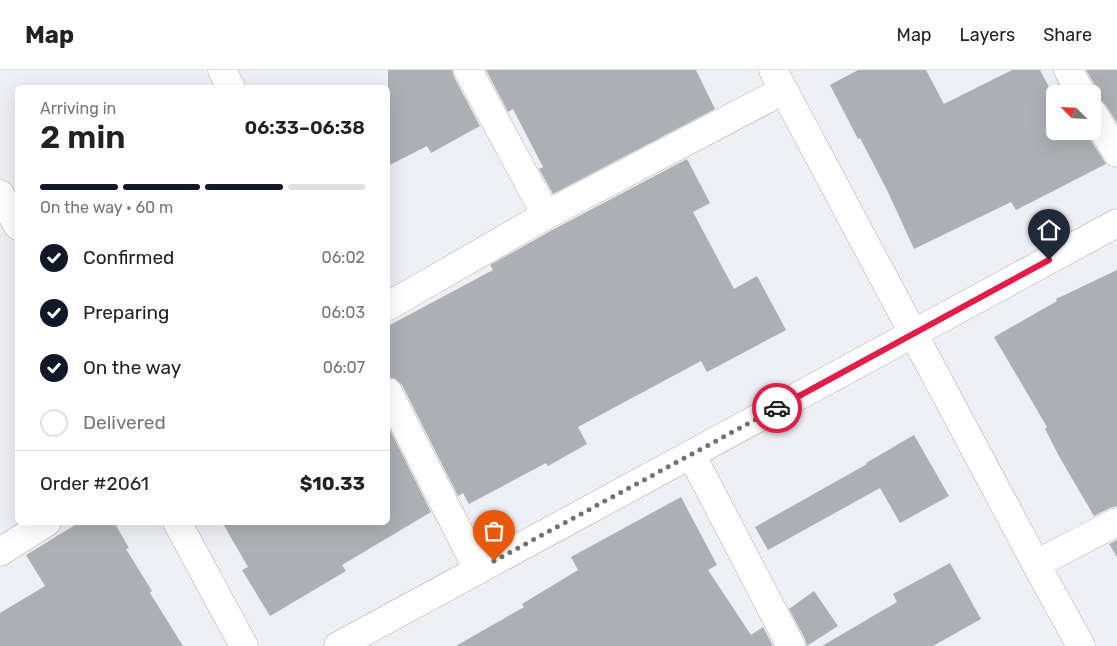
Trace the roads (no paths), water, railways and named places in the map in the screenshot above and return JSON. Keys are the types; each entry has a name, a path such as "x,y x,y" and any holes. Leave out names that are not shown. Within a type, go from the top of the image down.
{"street":[{"path":"222,70 230,85"},
{"path":"468,70 546,215"},
{"path":"1068,70 1077,85"},
{"path":"390,305 778,80 1081,646"},
{"path":"1101,127 1117,153"},
{"path":"0,194 15,221"},
{"path":"338,646 1117,223"},
{"path":"390,396 478,570"},
{"path":"691,454 791,646"},
{"path":"1036,564 1117,522"},
{"path":"0,552 42,525"},
{"path":"179,525 244,646"}]}
